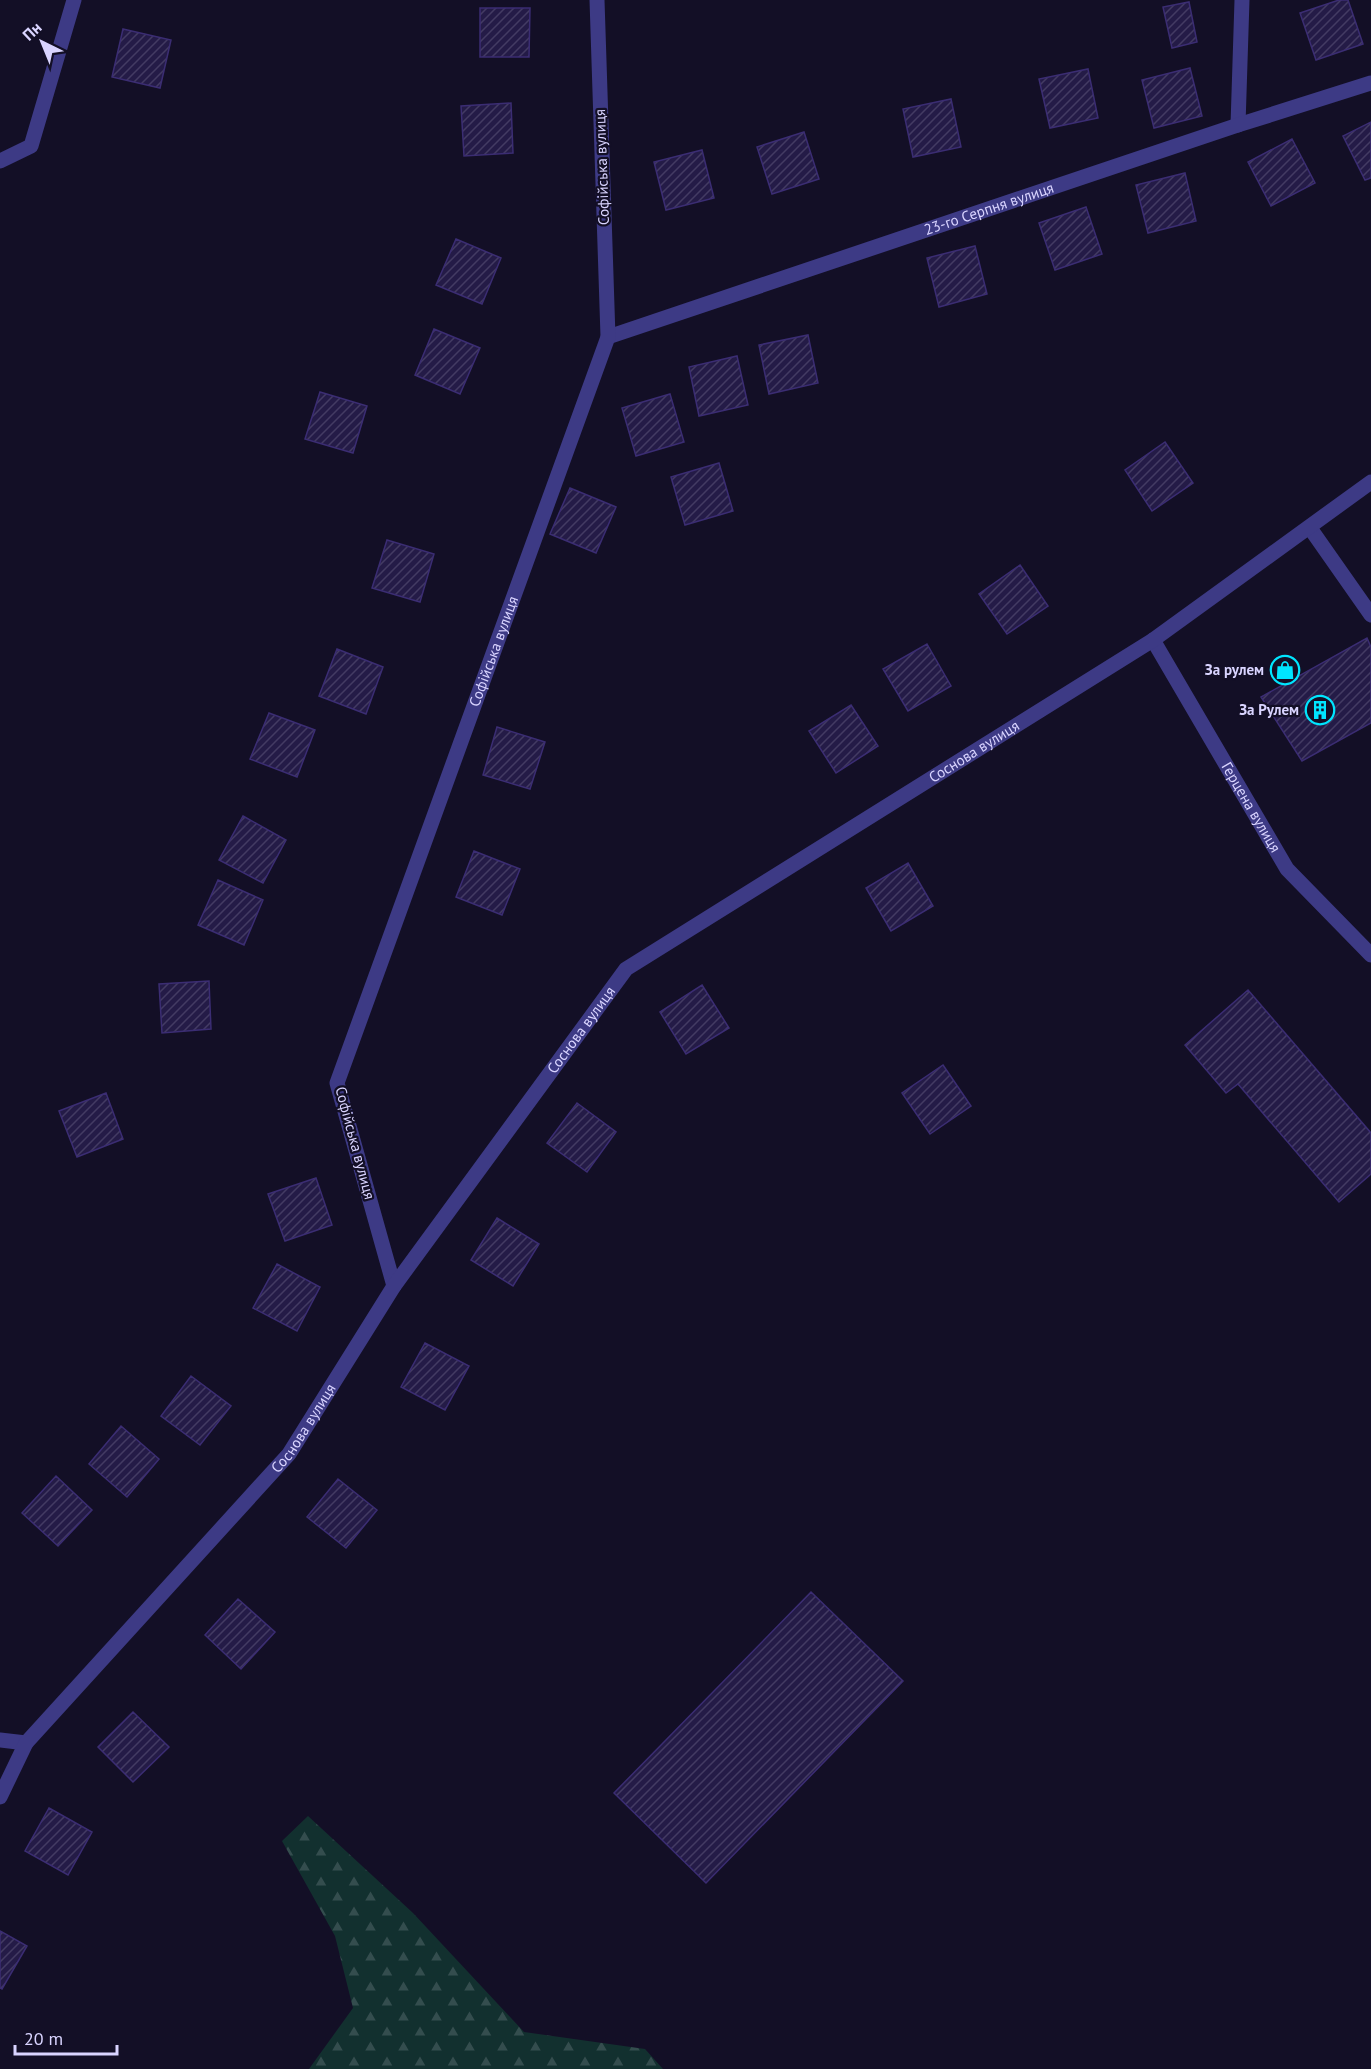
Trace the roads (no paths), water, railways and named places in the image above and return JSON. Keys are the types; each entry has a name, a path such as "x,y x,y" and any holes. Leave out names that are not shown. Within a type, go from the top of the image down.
{"street":[{"path":"0,161 32,146 74,0"},
{"name":"Софійська вулиця","path":"394,1286 337,1083 608,337 597,0"},
{"path":"1238,125 1242,0"},
{"name":"23-го Серпня вулиця","path":"608,337 1238,125 1371,83"},
{"name":"Соснова вулиця","path":"0,1797 26,1743 289,1454 394,1286 626,969 1153,640 1371,482"},
{"path":"1310,528 1371,615"},
{"name":"Герцена вулиця","path":"1153,640 1287,869 1371,955"},
{"path":"0,1740 26,1743"}],"place":[{"name":"За рулем","path":"1285,670"},
{"name":"За Рулем","path":"1320,710"}]}
